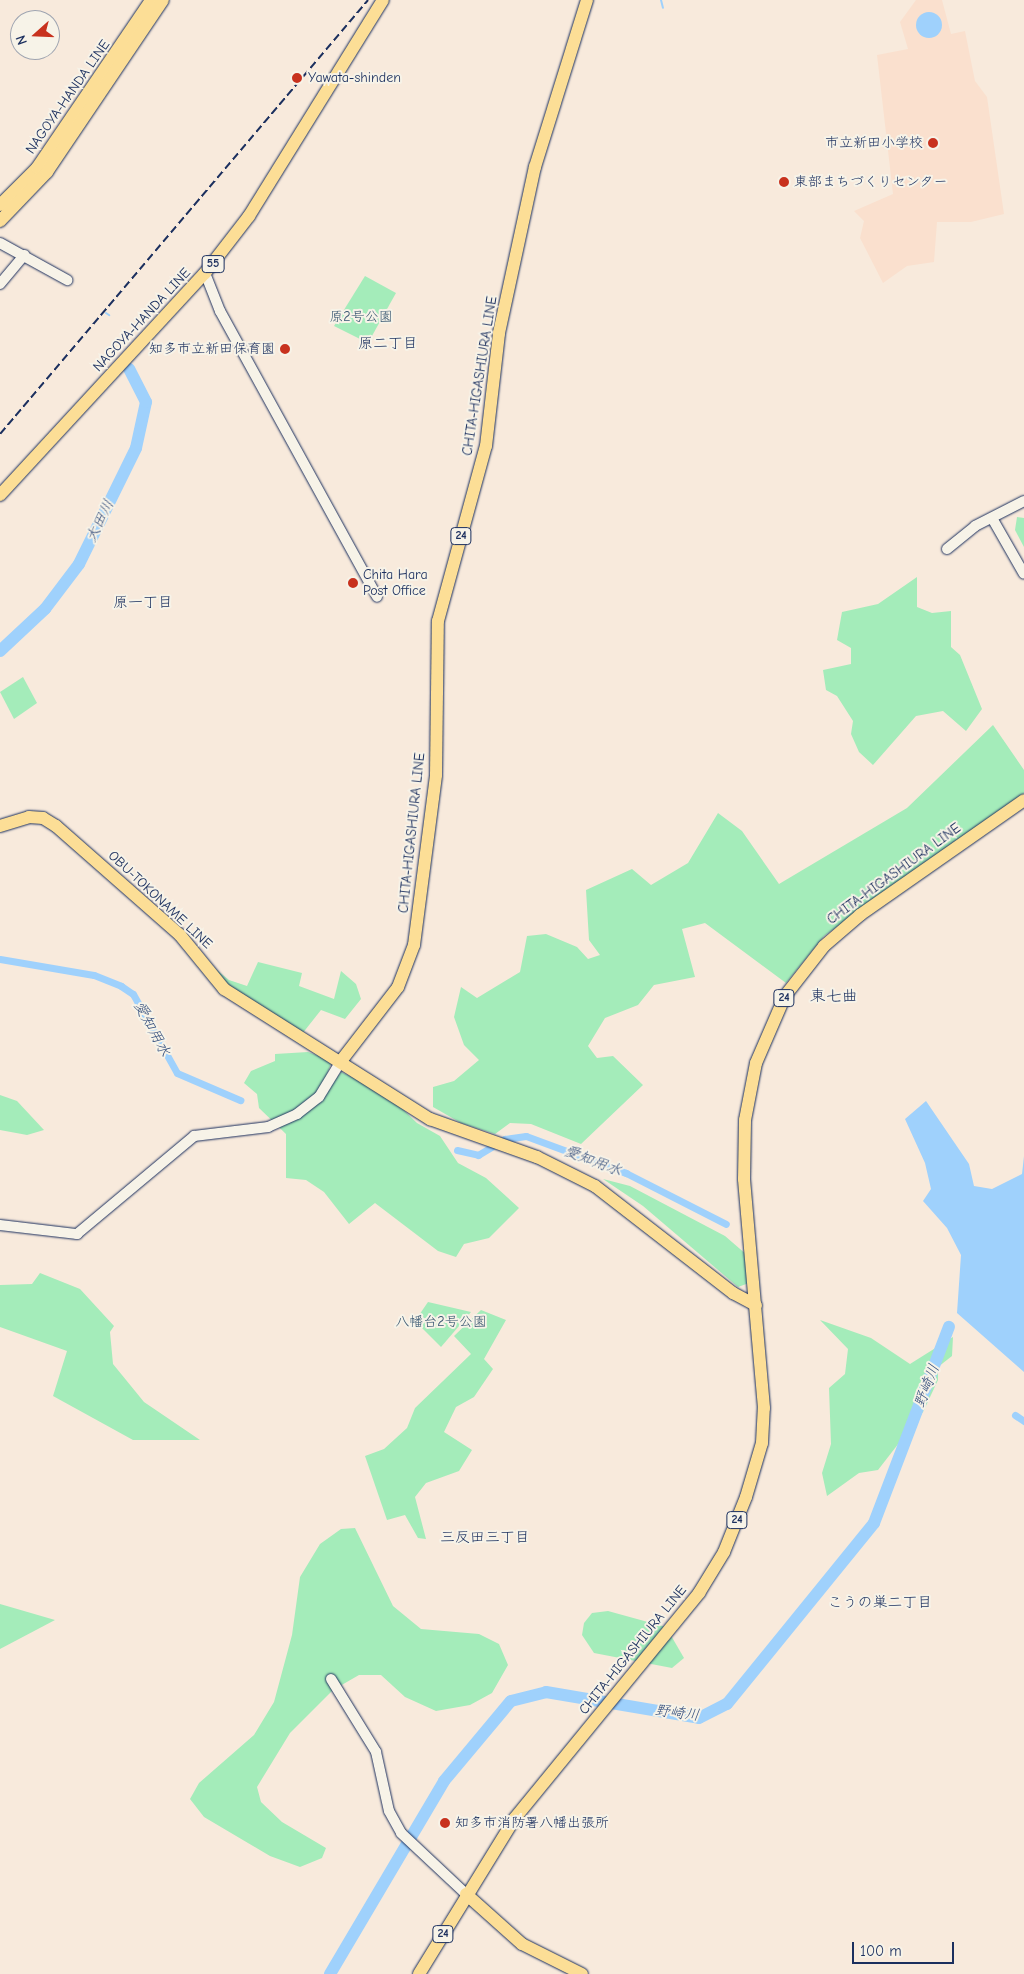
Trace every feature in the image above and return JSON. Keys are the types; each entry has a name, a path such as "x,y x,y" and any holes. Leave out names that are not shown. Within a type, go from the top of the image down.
{"main road":[{"name":"NAGOYA-HANDA LINE","path":"0,205 37,168 151,0"},
{"name":"NAGOYA-HANDA LINE","path":"0,221 47,172 162,0"},
{"name":"NAGOYA-HANDA LINE","path":"0,495 205,273 249,216 384,0"},
{"name":"CHITA-HIGASHIURA LINE","path":"341,1061 398,987 414,945 436,775 438,621 486,446 499,333 535,167 587,0"},
{"name":"CHITA-HIGASHIURA LINE","path":"420,1974 466,1894 515,1818 699,1593 724,1552 746,1498 762,1442 764,1408 744,1179 745,1120 756,1063 784,996 824,946 860,915 1024,800"},
{"name":"OBU-TOKONAME LINE","path":"0,826 30,817 56,826 180,935 224,989 303,1042 341,1061"},
{"path":"341,1061 430,1119 484,1141 506,1147 567,1170 614,1197 712,1278 756,1305"},
{"path":"466,1894 522,1944 582,1974"}],"street":[{"path":"0,243 67,280"},
{"path":"0,284 24,256"},
{"path":"205,273 220,311 377,597"},
{"path":"947,549 960,536 1024,501"},
{"path":"992,518 1024,574"},
{"path":"0,1225 77,1234 194,1136 268,1127 297,1114 319,1098 341,1061"},
{"path":"331,1679 376,1752 389,1811 408,1841 466,1894"}],"shaded area":[{"path":"916,0 942,0 951,34 965,31 975,81 987,97 1004,214 971,222 937,222 934,262 907,266 883,283 860,238 864,221 854,211 893,194 877,55 908,49 900,22"}],"green space":[{"name":"原2号公園","path":"365,276 396,293 368,343 334,326"},
{"path":"1017,517 1024,518 1024,547 1015,530"},
{"path":"917,577 917,607 932,613 951,611 951,647 960,655 982,709 966,731 943,711 916,716 873,765 859,752 851,734 853,721 837,696 826,690 823,670 851,664 851,648 837,640 842,612 878,604"},
{"path":"23,677 37,703 14,719 0,692"},
{"path":"993,725 1024,770 1024,793 824,936 786,983 705,923 682,929 695,977 654,985 638,1005 605,1018 588,1046 597,1058 613,1056 643,1085 581,1144 531,1124 510,1123 495,1134 461,1123 433,1107 433,1087 454,1081 479,1060 464,1045 454,1017 461,987 477,998 520,972 527,936 546,934 577,947 588,959 600,955 589,940 586,890 632,869 651,885 688,863 718,813 742,831 779,884 907,808"},
{"path":"258,962 302,973 299,986 334,999 341,971 356,984 361,999 345,1019 321,1010 302,1034 225,987 212,966 229,980 247,986"},
{"path":"308,1052 332,1061 324,1082 331,1085 341,1072 385,1092 417,1123 440,1136 458,1163 486,1178 519,1208 489,1238 464,1244 456,1257 438,1251 375,1203 349,1224 324,1192 306,1180 286,1178 286,1134 259,1108 257,1094 244,1083 251,1071 275,1061 275,1054"},
{"path":"0,1095 17,1101 44,1130 27,1135 0,1130"},
{"path":"603,1179 630,1186 725,1236 747,1255 749,1283 738,1287 643,1206"},
{"path":"40,1273 80,1289 114,1326 110,1332 113,1364 144,1402 200,1440 133,1440 53,1396 67,1351 0,1327 0,1285 32,1284"},
{"name":"八幡台2号公園","path":"428,1302 471,1312 441,1347 415,1321"},
{"path":"481,1310 506,1320 484,1359 493,1369 474,1397 456,1407 444,1432 472,1450 459,1471 426,1483 415,1497 426,1539 418,1538 405,1515 387,1520 365,1456 384,1449 407,1428 415,1408 471,1354 454,1336"},
{"path":"820,1320 871,1338 910,1364 953,1337 952,1356 938,1367 938,1380 923,1412 878,1470 859,1473 827,1496 822,1473 831,1444 829,1388 845,1374 848,1349"},
{"path":"355,1528 393,1606 421,1629 479,1634 499,1644 508,1665 492,1693 470,1705 436,1711 405,1697 381,1675 359,1675 333,1690 290,1733 257,1787 261,1802 282,1822 326,1848 322,1858 300,1867 270,1856 204,1817 190,1799 199,1783 254,1735 274,1702 292,1635 300,1577 320,1544 341,1529"},
{"path":"0,1604 55,1620 0,1649"},
{"path":"608,1611 666,1627 684,1658 672,1668 594,1653 582,1635 584,1623 592,1613"}],"water":[{"path":"929,12 938,16 942,25 938,34 929,38 920,34 916,25 920,16"},
{"path":"926,1101 969,1164 974,1186 992,1189 1022,1174 1024,1156 1024,1372 957,1313 961,1255 947,1228 923,1201 931,1189 925,1163 905,1119"}],"waterway":[{"path":"661,0 663,8"},
{"name":"大田川","path":"0,651 45,609 79,564 136,448 146,402 129,369"},
{"name":"愛知用水","path":"0,959 94,975 121,986 133,994 177,1073 240,1100"},
{"name":"愛知用水","path":"457,1150 478,1155 505,1139 526,1136 626,1173 726,1224"},
{"name":"野崎川","path":"330,1974 444,1781 511,1701 546,1692 699,1718 727,1704 874,1523 949,1327"},
{"name":"愛知用水","path":"1015,1415 1024,1421"}],"railway":[{"path":"0,434 368,0"}],"place":[{"name":"Yawata-shinden","path":"297,78"},
{"name":"市立新田小学校","path":"933,143"},
{"name":"東部まちづくりセンター","path":"784,182"},
{"name":"知多市立新田保育園","path":"285,349"},
{"name":"Chita Hara Post Office","path":"353,583"},
{"name":"知多市消防署八幡出張所","path":"445,1823"}],"district":[{"name":"原二丁目","path":"388,344"},
{"name":"原一丁目","path":"143,603"},
{"name":"東七曲","path":"834,996"},
{"name":"三反田三丁目","path":"485,1538"},
{"name":"こうの巣二丁目","path":"880,1603"}]}
